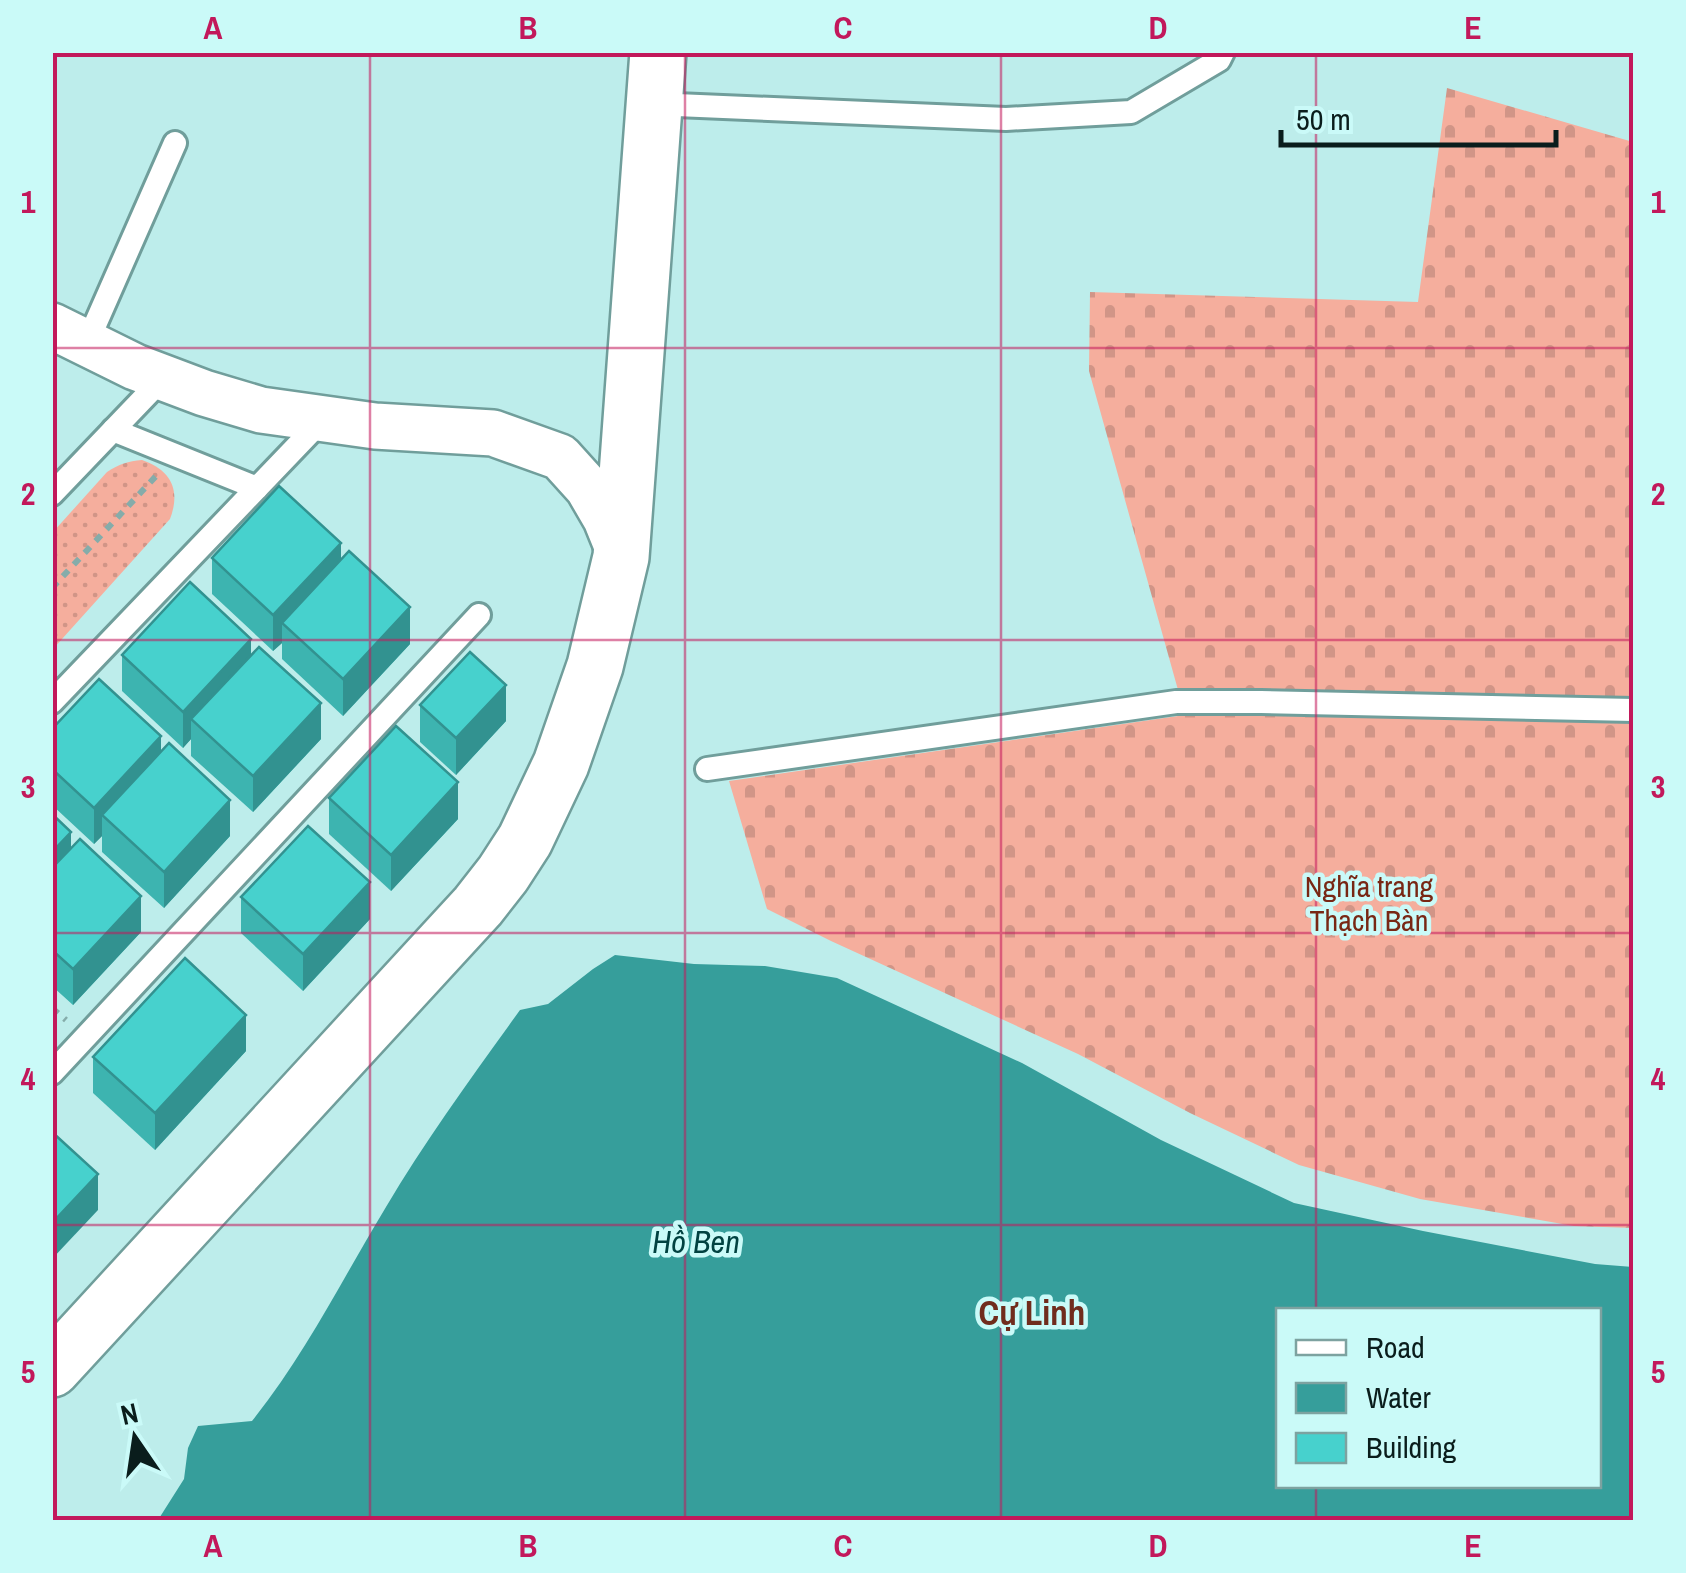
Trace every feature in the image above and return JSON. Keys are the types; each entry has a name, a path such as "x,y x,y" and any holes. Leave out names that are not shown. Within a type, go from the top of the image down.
{"street":[{"path":"52,1369 478,906 503,874 545,802 595,666 621,557 655,78"},
{"path":"70,334 162,378 261,410 375,426 493,433 560,457 588,488 621,557"}],"lane":[{"path":"655,78 1006,119 1130,112 1219,60 1223,52"},
{"path":"70,334 175,143"},
{"path":"52,494 162,378"},
{"path":"52,702 323,419"},
{"path":"113,430 257,488"},
{"path":"52,1073 478,615"},
{"path":"707,769 1176,702 1634,710"}],"path":[{"path":"52,588 175,455"}],"green space":[{"name":"Nghĩa trang Thạch Bàn","path":"1447,88 1633,142 1633,1228 1574,1226 1420,1199 1299,1165 1078,1054 831,941 767,909 729,781 1185,715 1089,371 1090,292 1418,302"},
{"path":"142,460 160,469 171,482 174,499 170,519 53,649 53,532 107,472"}],"water":[{"name":"Hồ Ben","path":"615,955 694,964 765,966 837,978 1022,1063 1161,1140 1294,1203 1595,1264 1633,1267 1633,1520 158,1520 184,1479 188,1448 198,1426 252,1421 307,1342 386,1207 451,1107 520,1010 548,1004"}],"building":[{"path":"279,486 341,543 273,615 212,558"},
{"path":"349,551 410,607 343,679 282,623"},
{"path":"190,582 251,639 183,712 122,655"},
{"path":"259,647 321,703 253,776 191,719"},
{"path":"470,652 506,685 456,738 420,705"},
{"path":"99,679 161,736 94,808 52,769 52,729"},
{"path":"396,726 458,782 391,855 329,798"},
{"path":"169,743 230,800 164,872 102,815"},
{"path":"52,814 71,832 52,852"},
{"path":"308,826 370,882 303,954 241,897"},
{"path":"80,839 141,896 73,969 52,950 52,868"},
{"path":"185,958 246,1015 155,1113 93,1057"},
{"path":"52,1132 98,1174 52,1223"}],"district":[{"name":"Cự Linh","path":"1032,1313"}]}
